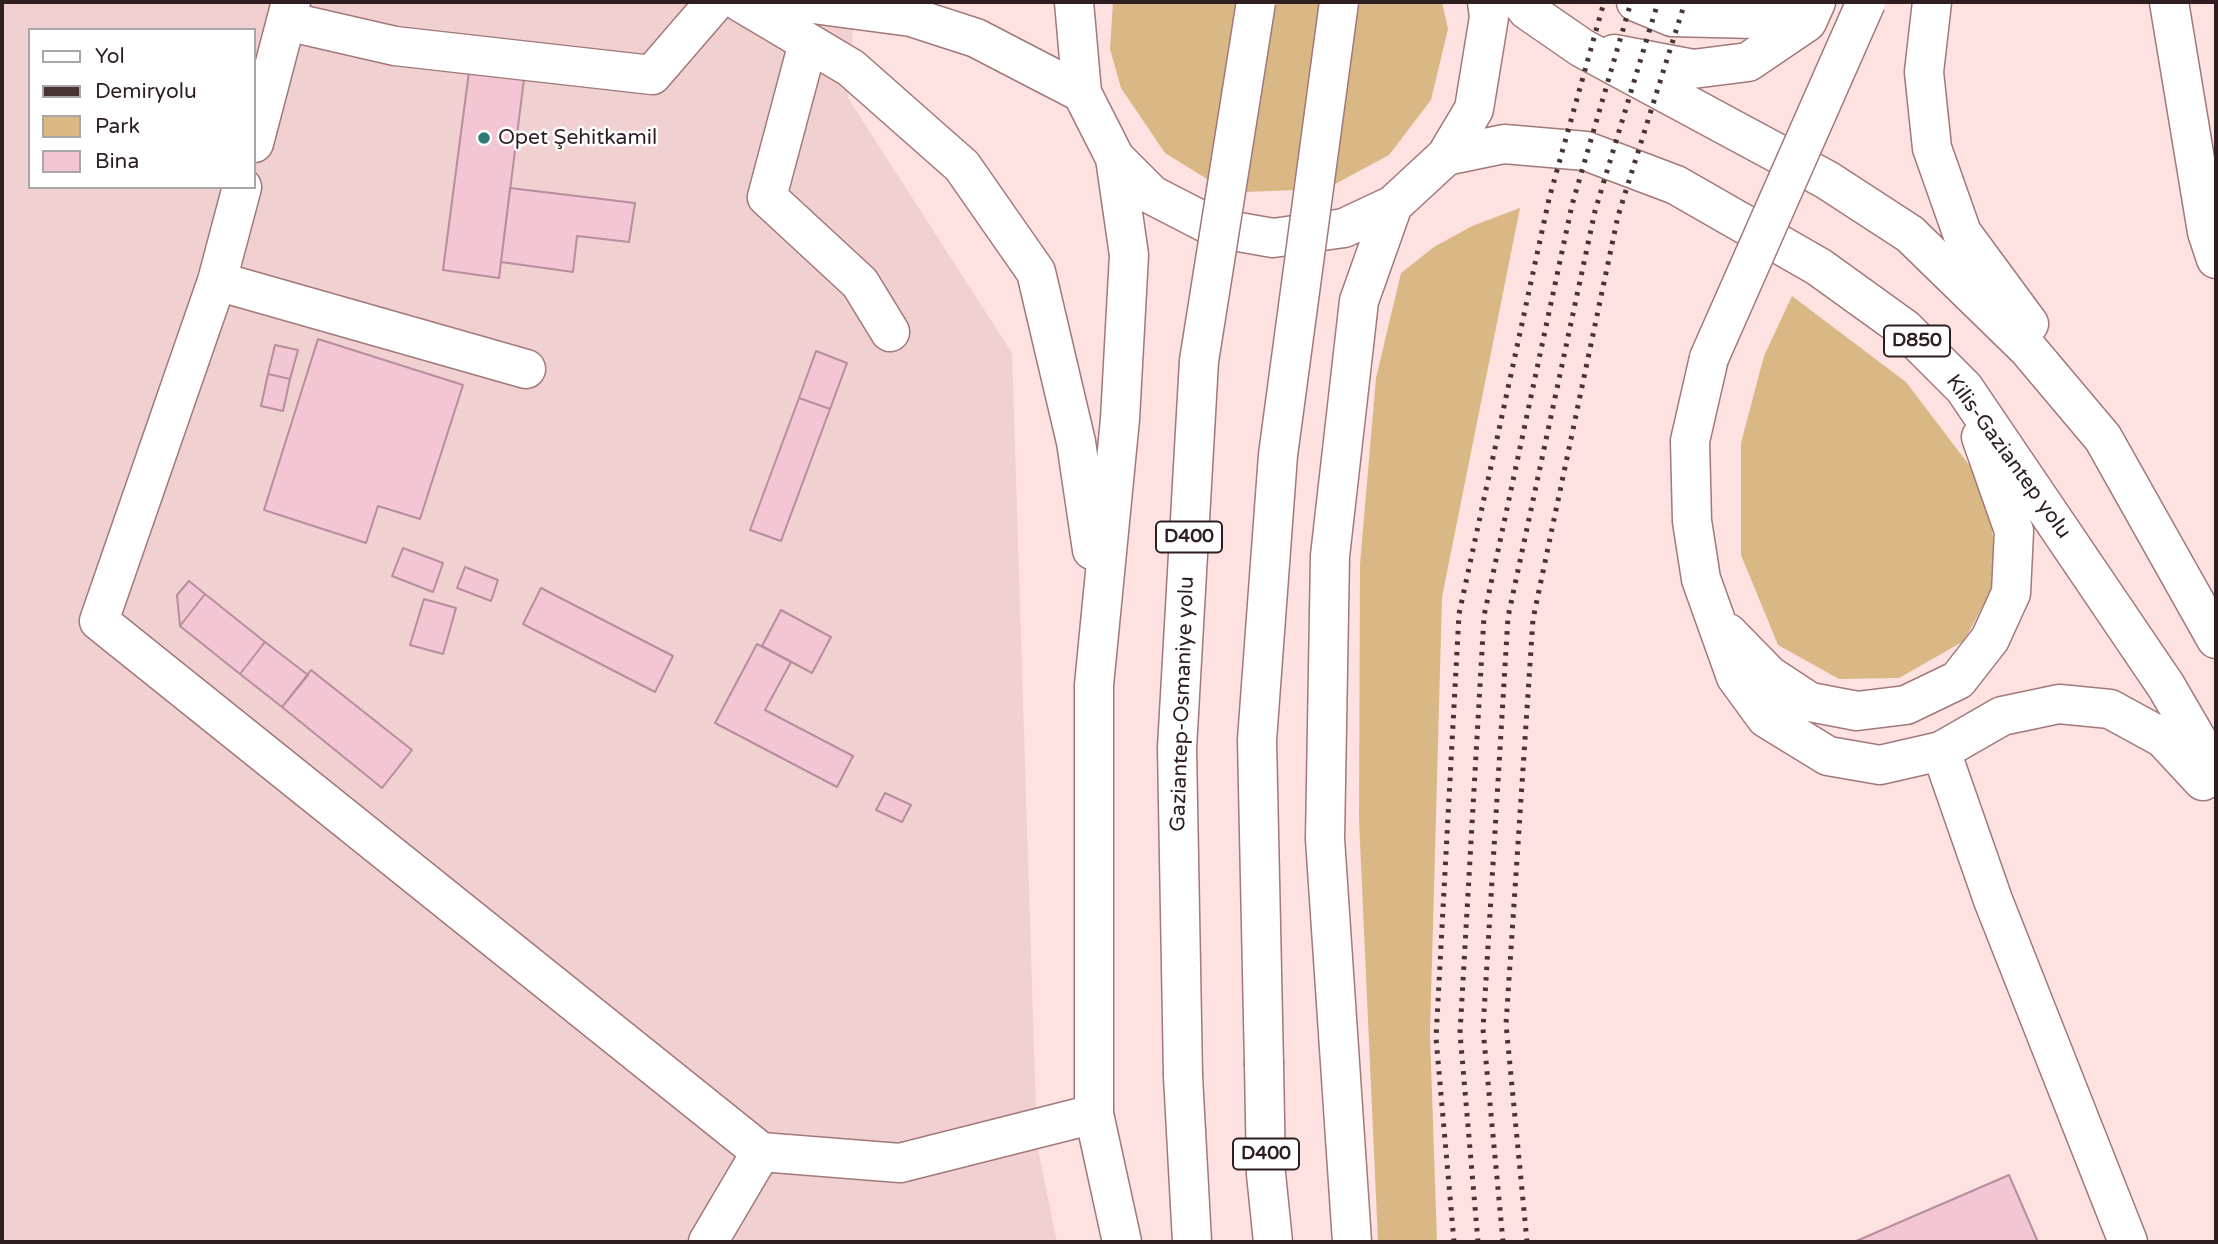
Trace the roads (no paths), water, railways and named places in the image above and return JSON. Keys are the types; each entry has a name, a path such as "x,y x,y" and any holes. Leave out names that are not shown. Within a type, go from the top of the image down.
{"main road":[{"path":"256,135 289,11 394,46 652,75 715,2"},
{"path":"740,2 851,68 962,166 1035,272 1076,442 1101,611"},
{"path":"799,2 911,17 976,38 1082,93"},
{"path":"1074,2 1082,93 1115,158 1152,195 1216,228 1272,238 1344,228 1393,205 1446,156 1474,108 1489,17 1487,2"},
{"name":"Gaziantep-Osmaniye yolu","path":"1192,1242 1183,1076 1177,748 1199,361 1256,2"},
{"name":"D400","path":"1273,1242 1266,1174 1257,740 1278,455 1339,2"},
{"path":"1521,2 1527,10 1583,48 1828,180 1910,234 2028,349 2103,438"},
{"path":"1636,2 1672,17 1755,19 1785,2"},
{"path":"1583,48 1693,69 1748,62 1807,22 1816,2"},
{"path":"1867,2 1709,358 1690,442 1692,521 1701,579 1736,677 1766,718 1828,756 1880,765 1941,751 2002,716 2059,704 2110,709 2163,738 2216,795"},
{"path":"1932,2 1924,72 1932,148 1962,233 2034,330 2103,438 2216,639"},
{"path":"2169,2 2207,232 2216,259"},
{"path":"808,43 768,197 860,283 890,332"},
{"name":"Kilis-Gaziantep yolu","path":"1446,156 1504,145 1586,151 1676,185 1819,267 1905,329 1964,388 2166,686 2216,772"},
{"path":"1115,158 1129,255 1120,419 1094,685 1094,1114 1122,1242"},
{"path":"241,189 217,281 99,621 761,1152 900,1163 1094,1114"},
{"path":"1352,1242 1325,839 1330,556 1359,301 1393,205"},
{"path":"217,281 526,369"},
{"path":"1714,618 1769,675 1810,702 1857,711 1906,705 1958,680 1990,639 2011,593 2014,531 1964,388"},
{"path":"1941,751 1993,900 2128,1242"},
{"path":"708,1242 761,1152"}],"railway":[{"path":"1454,1242 1436,1038 1459,614 1549,199 1604,2"},
{"path":"1478,1242 1460,1033 1484,616 1572,205 1631,2"},
{"path":"1503,1242 1483,1029 1508,617 1595,211 1658,2"},
{"path":"1527,1242 1506,1024 1533,619 1618,216 1685,2"}],"place":[{"name":"Opet Şehitkamil","path":"484,138"}]}
